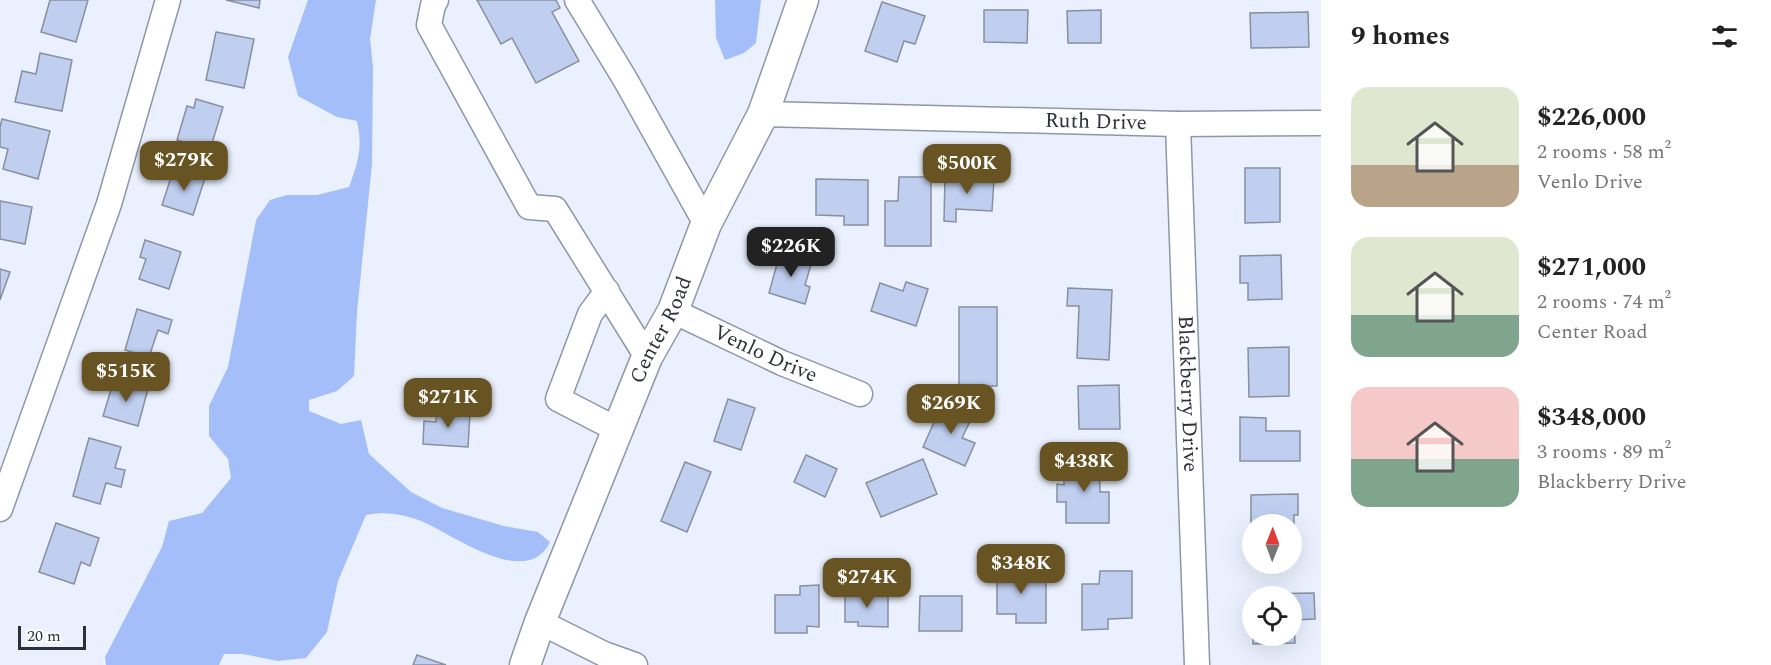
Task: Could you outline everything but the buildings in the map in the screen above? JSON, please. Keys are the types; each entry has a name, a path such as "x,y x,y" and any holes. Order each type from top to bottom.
{"main road":[{"name":"Center Road","path":"525,665 540,622 647,357 673,311 706,224 763,114 802,0"}],"street":[{"path":"0,509 109,204 168,0"},
{"path":"436,0 429,25 529,207 555,209 647,357"},
{"path":"577,0 626,79 706,224"},
{"name":"Ruth Drive","path":"763,114 1178,124 1321,123"},
{"name":"Blackberry Drive","path":"1178,124 1197,665"},
{"path":"607,291 590,314 558,399 618,430"},
{"name":"Venlo Drive","path":"673,311 782,363 860,394"},
{"path":"540,622 604,654 635,665"}],"shaded area":[{"path":"308,0 376,0 370,39 373,67 372,164 357,312 354,376 337,391 309,400 309,411 341,424 361,420 369,454 411,492 442,508 504,526 538,532 550,542 539,556 524,561 507,560 469,546 414,519 386,513 366,515 338,581 327,632 306,658 278,661 243,654 224,654 219,665 106,665 105,657 162,547 169,521 202,513 231,478 228,459 209,436 209,406 228,367 256,220 270,200 287,195 317,195 349,187 355,170 359,155 357,121 337,117 298,96 288,57"},
{"path":"715,0 761,0 756,43 744,53 725,60 716,38"}]}
